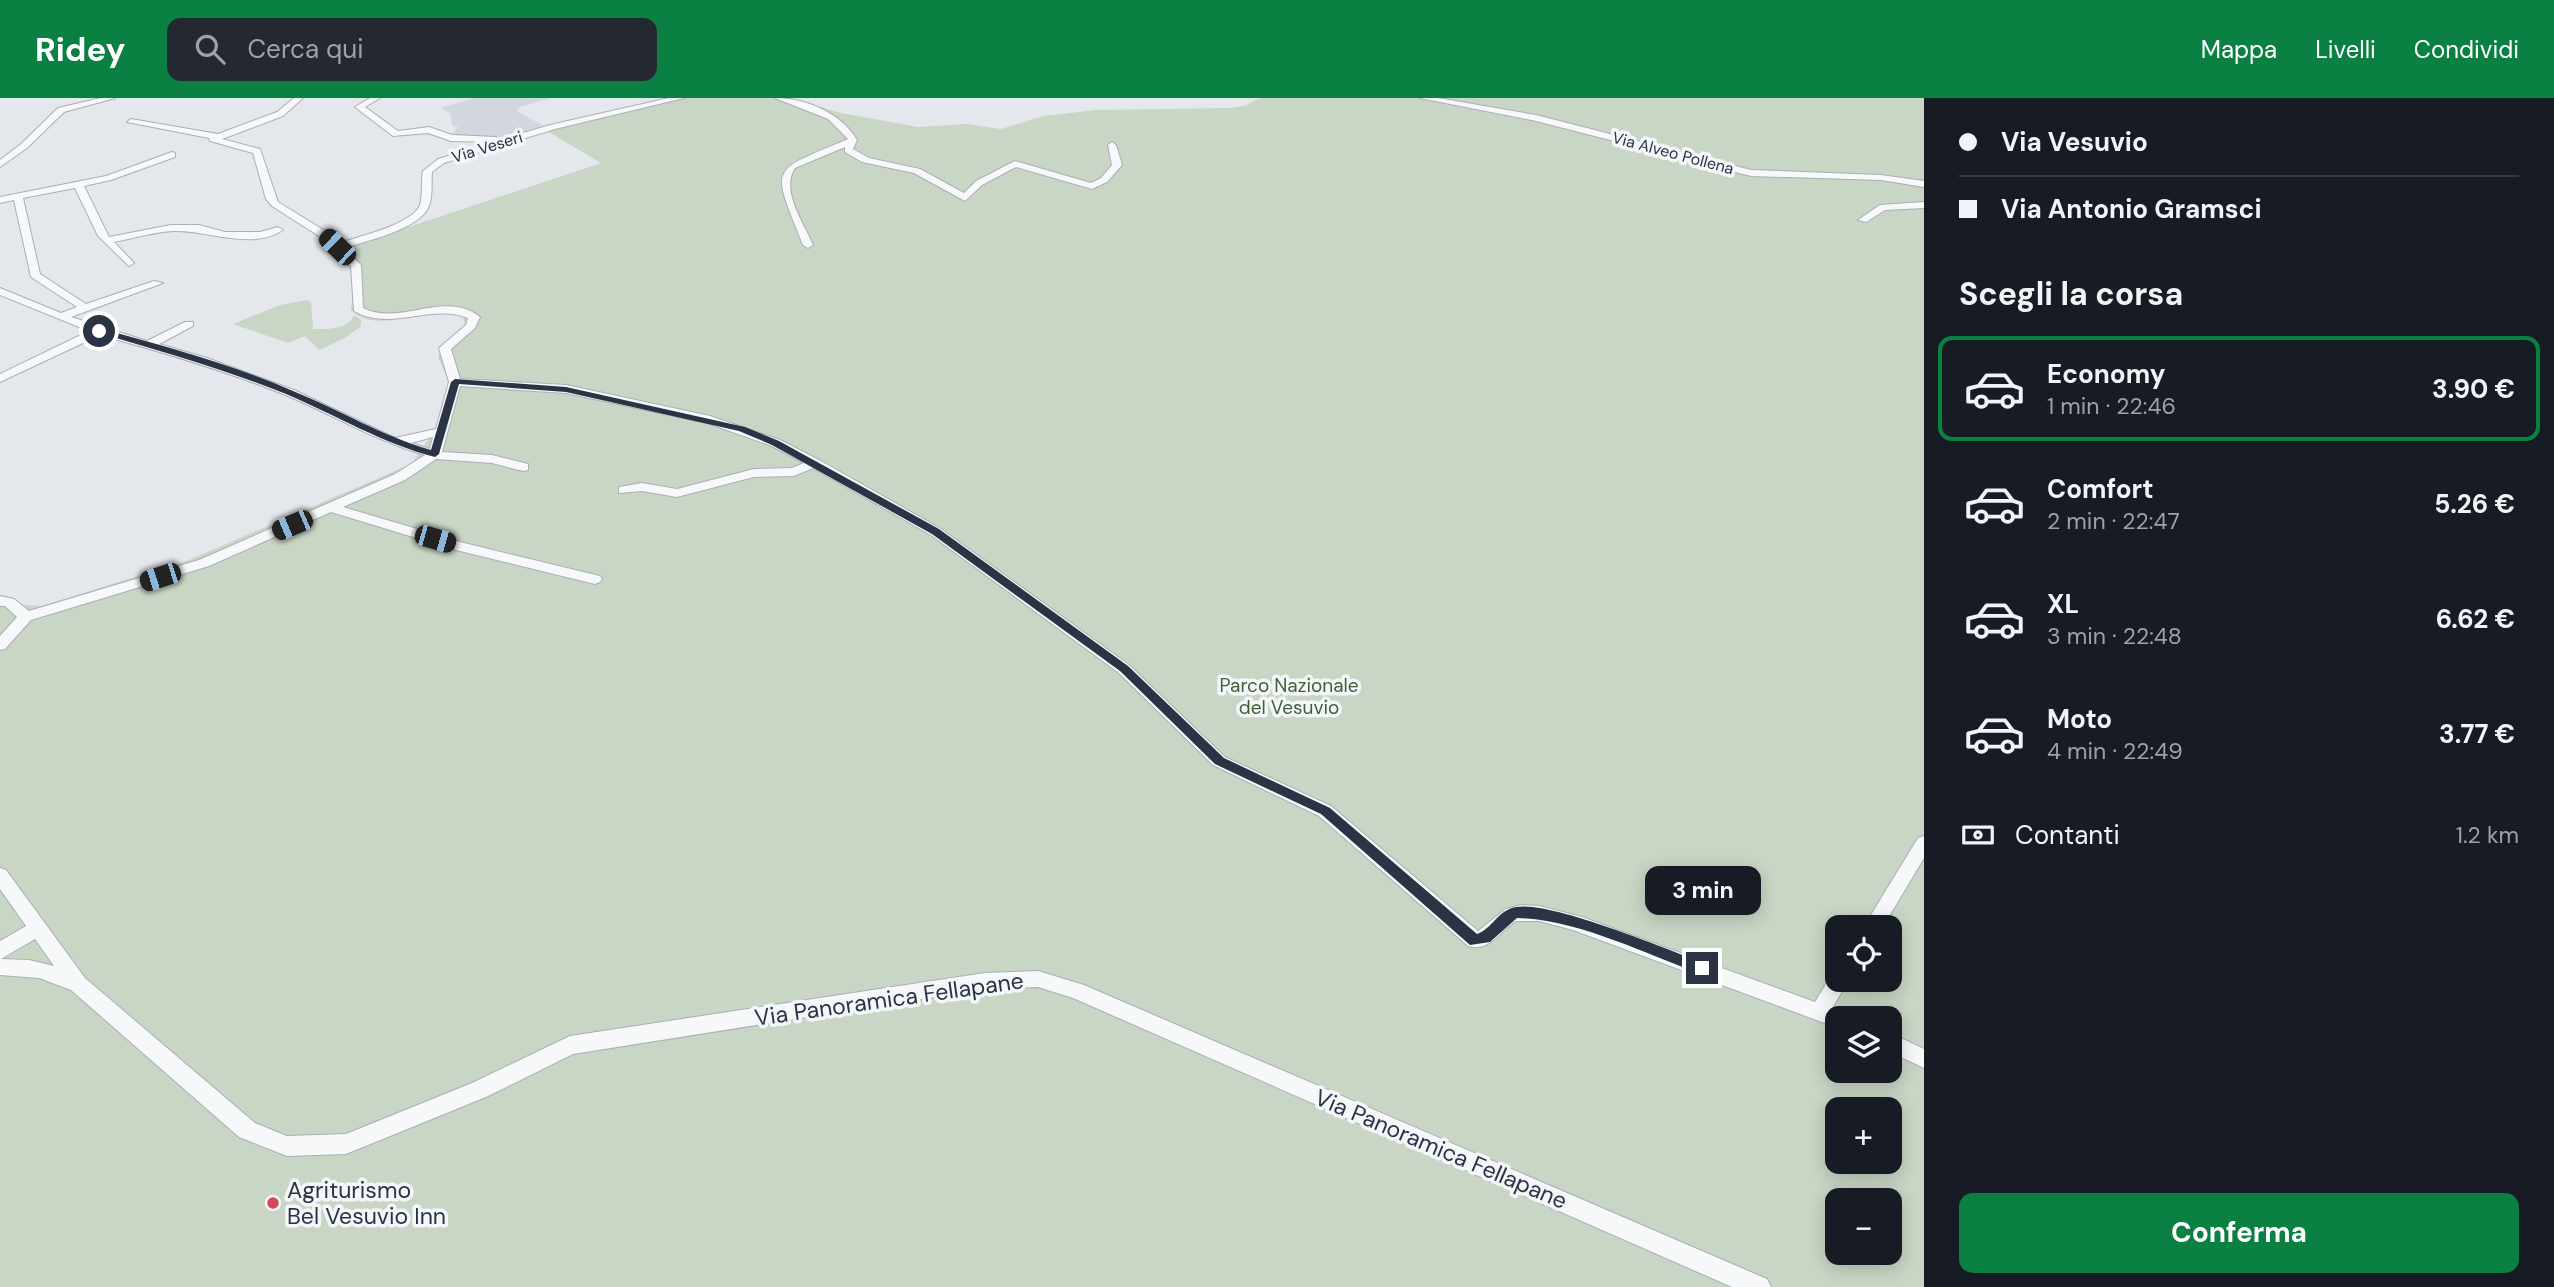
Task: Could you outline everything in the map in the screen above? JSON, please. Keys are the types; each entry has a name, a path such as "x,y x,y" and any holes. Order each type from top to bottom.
{"street":[{"path":"0,164 64,109 111,98"},
{"path":"216,138 280,114 299,98"},
{"path":"376,98 359,107 396,134 429,130 443,137 505,142"},
{"name":"Via Veseri","path":"337,247 404,223 420,214 425,202 427,173 433,166 505,142 679,98"},
{"path":"779,98 818,111 844,126 853,140"},
{"name":"Via Alveo Pollena","path":"1424,98 1536,118 1751,173 1778,176 1854,175 1924,184"},
{"path":"53,104 64,109"},
{"path":"0,645 26,617 204,563 400,477 435,454 455,382 445,348 471,326 474,317 450,308 387,316 364,314 358,309 359,272 356,265 326,236 275,204 257,150 216,138 131,122"},
{"path":"853,140 848,149 852,154 877,163 912,169 965,198 979,183 1015,164 1092,186 1104,180 1117,165 1112,145"},
{"path":"808,245 782,183 786,171 853,140"},
{"path":"0,200 131,171 172,155"},
{"path":"78,184 107,240 129,263"},
{"path":"18,196 35,275 85,308"},
{"path":"1863,220 1883,207 1924,205"},
{"path":"107,240 171,228 199,228 225,235 261,235 278,230"},
{"path":"61,317 158,283"},
{"path":"0,291 38,304 61,317 99,331 203,360 290,393 396,443 458,459 492,459 523,467"},
{"path":"148,345 189,324"},
{"path":"0,378 99,331"},
{"path":"455,382 566,389 710,420 753,433 814,463 936,532 1124,668 1219,761 1325,811 1475,940 1486,938 1505,918 1516,913 1532,913 1574,923 1825,1014"},
{"path":"396,443 440,432"},
{"path":"624,490 642,487 677,493 754,473 794,472 814,463"},
{"path":"331,508 461,547 595,579"},
{"path":"0,601 9,602 26,617"},
{"path":"1880,915 1924,843"},
{"path":"0,875 78,984"},
{"path":"0,951 37,929"},
{"path":"0,967 23,966 59,975 78,984"},
{"name":"Via Panoramica Fellapane","path":"78,984 247,1130 287,1146 346,1144 479,1090 570,1045 985,981 1038,979 1077,991 1759,1287"},
{"path":"1902,1048 1924,1059"}],"shaded area":[{"path":"474,98 550,98 520,107 517,111 543,126 505,138 450,136 458,127 452,125 450,113 441,108"}],"green space":[{"name":"Parco Nazionale del Vesuvio","path":"666,98 791,98 841,113 918,127 966,124 1001,129 1044,116 1096,110 1230,108 1244,106 1261,98 1924,98 1924,1287 0,1287 0,596 24,605 42,606 189,560 411,464 437,427 450,385 438,357 443,344 465,326 463,316 435,313 391,320 363,318 351,310 351,272 333,252 601,163 542,128 626,110"},
{"path":"307,300 311,302 313,329 342,326 354,315 361,320 361,326 345,338 319,350 305,336 288,343 233,324 280,305"}],"place":[{"name":"Agriturismo Bel Vesuvio Inn","path":"273,1203"}],"route":[{"path":"99,331 225,368 290,393 391,441 435,454 455,382 566,389 742,429 814,463 936,532 1124,668 1219,761 1325,811 1475,940 1486,938 1505,918 1516,913 1532,913 1574,923 1702,968"}]}
